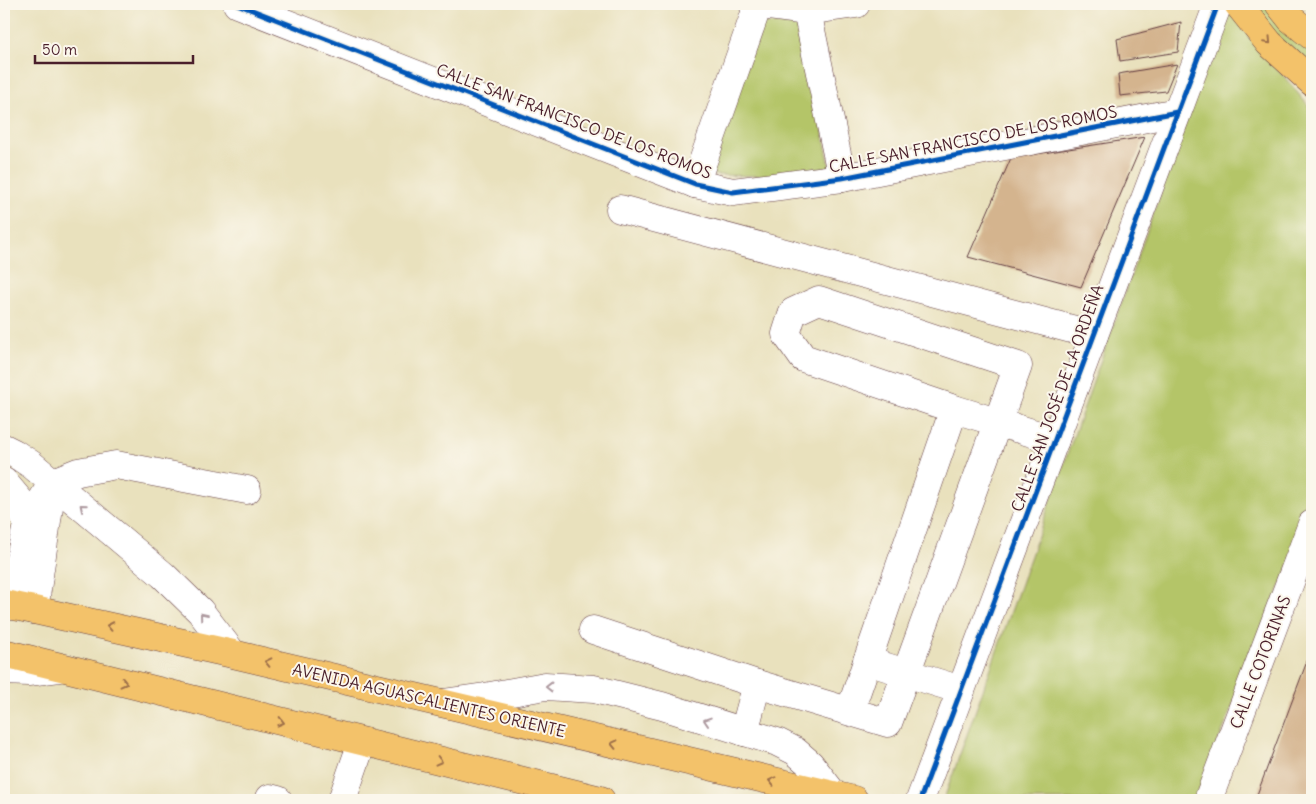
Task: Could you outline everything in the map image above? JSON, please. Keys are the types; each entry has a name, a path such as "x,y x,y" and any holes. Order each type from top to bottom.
{"main road":[{"path":"1238,4 1269,43 1312,82"},
{"path":"1279,4 1291,19 1312,36"},
{"name":"AVENIDA AGUASCALIENTES ORIENTE","path":"16,607 233,654 844,798"},
{"path":"4,653 362,742 557,795 601,800"}],"street":[{"name":"CALLE SAN FRANCISCO DE LOS ROMOS","path":"237,4 694,184 733,192 842,178 1177,112"},
{"path":"694,184 755,4 806,11 850,4"},
{"name":"CALLE SAN JOSÉ DE LA ORDEÑA","path":"920,800 1218,4"},
{"path":"806,11 842,178"},
{"path":"620,209 1094,335"},
{"path":"593,630 757,684 888,722 997,422 1018,366 819,300 793,312 786,334 802,358 954,409 997,422 1055,440"},
{"path":"850,711 954,409"},
{"path":"7,455 53,482 163,575 200,612 233,654"},
{"path":"16,607 27,525 53,482 78,472 116,465 247,490"},
{"path":"4,482 20,501 27,525"},
{"path":"16,607 53,482"},
{"name":"CALLE COTORINAS","path":"1208,800 1312,524"},
{"path":"867,660 961,690"},
{"path":"4,671 28,672 59,668"},
{"path":"744,732 757,684"},
{"path":"442,703 545,686 594,689 662,706 777,742 795,751 844,798"},
{"path":"342,800 362,742"}],"green space":[{"path":"1244,4 1270,4 1312,47 1312,71"},
{"path":"1229,11 1312,110 1312,507 1195,800 944,799 1220,27"},
{"path":"760,23 801,25 830,167 769,176 710,175"}],"building":[{"path":"1181,22 1178,52 1120,61 1117,39"},
{"path":"1177,64 1166,91 1120,96 1118,74"},
{"path":"1145,137 1081,287 968,257 1011,158"},
{"path":"1312,648 1312,800 1255,800"}],"cycle path":[{"path":"237,4 695,184 733,192 842,178 1177,112"},
{"path":"920,800 1218,4"}]}
